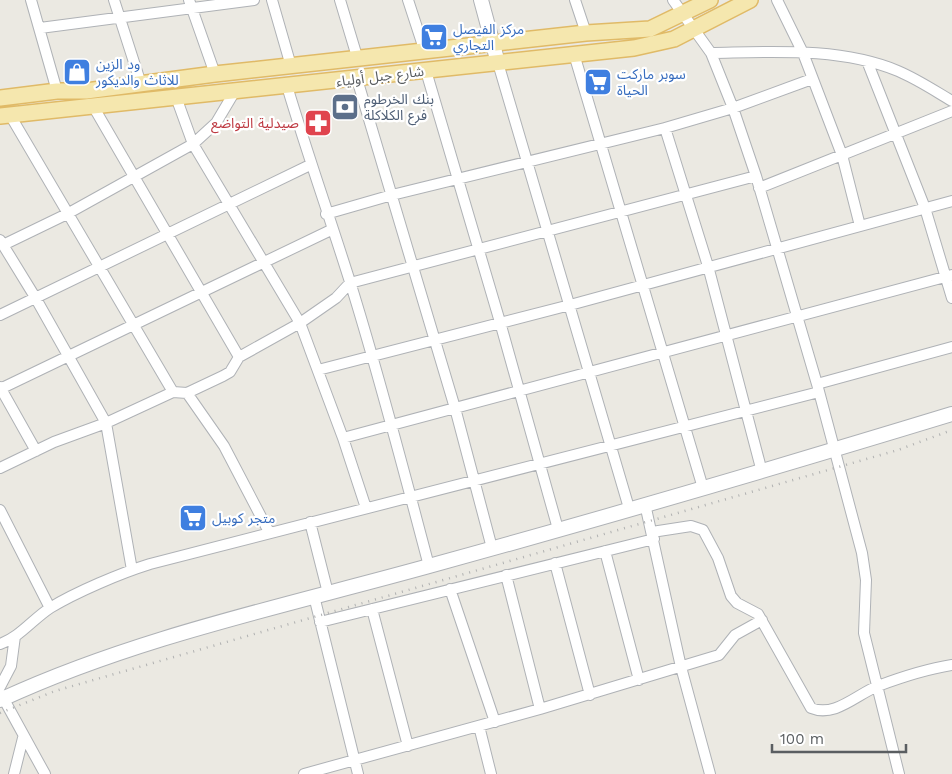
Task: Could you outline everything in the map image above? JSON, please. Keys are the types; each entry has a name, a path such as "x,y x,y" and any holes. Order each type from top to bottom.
{"main road":[{"name":"شارع جبل أولياء","path":"0,98 56,91 86,91 215,74 358,60 586,33 650,30 710,0"},
{"name":"شارع جبل أولياء","path":"5,116 357,79 669,42 750,0"}],"street":[{"path":"31,0 56,91"},
{"path":"114,0 141,84"},
{"path":"40,28 120,17 190,4 254,0"},
{"path":"272,0 291,66"},
{"path":"340,0 358,60"},
{"path":"408,0 425,52"},
{"path":"481,0 498,63 613,446 629,508"},
{"path":"575,0 586,33"},
{"path":"674,0 711,53 733,108 778,248 862,553 866,580 864,633 899,774"},
{"path":"778,0 803,53 842,155 860,226"},
{"path":"190,4 215,74"},
{"path":"711,53 803,53 867,61 898,71 952,102"},
{"path":"574,54 599,143 644,284 703,488"},
{"path":"867,61 925,208 949,276 952,298"},
{"path":"426,71 500,322 558,529"},
{"path":"326,214 392,195 665,128 733,108 812,78"},
{"path":"357,79 455,408 492,548"},
{"path":"287,86 310,165 350,283 392,424 429,566"},
{"path":"132,570 106,423 36,297 2,243 67,214 193,144 216,123 235,91"},
{"path":"176,97 193,144 300,323 344,438 366,508"},
{"path":"93,106 203,291 239,357"},
{"path":"759,188 952,111"},
{"path":"5,116 67,214 173,392"},
{"path":"665,128 708,266 748,411 762,472"},
{"path":"0,315 228,203 310,165"},
{"path":"0,468 173,392 187,392 230,372 239,357 300,323 336,298 350,283 756,176"},
{"path":"318,370 434,338 570,305 952,201"},
{"path":"36,451 0,388 331,230"},
{"path":"344,438 519,389 663,354 949,276"},
{"path":"0,644 15,636 50,608 132,570 269,532 748,411 952,347"},
{"path":"187,392 224,446 269,532"},
{"path":"1,695 86,664 314,596 429,566 762,472 952,414"},
{"path":"645,504 681,667 710,774"},
{"path":"0,510 50,608"},
{"path":"310,522 328,593"},
{"path":"320,622 605,551 692,526 703,530 718,558 734,600 755,611 762,620 811,708 820,711 850,703 876,687 926,670 952,665"},
{"path":"605,551 639,680"},
{"path":"555,563 590,695"},
{"path":"506,575 540,709"},
{"path":"450,589 495,722"},
{"path":"314,596 358,774"},
{"path":"372,609 408,746"},
{"path":"304,774 590,695 719,655 735,635 762,620"},
{"path":"15,636 11,666 1,695 23,738 45,774"},
{"path":"479,726 491,774"},
{"path":"14,774 23,738"}],"railway":[{"path":"0,713 55,691 898,450 952,430"}],"place":[{"name":"مركز الفيصل التجاري","path":"434,37"},
{"name":"ود الزين للاثاث والديكور","path":"77,72"},
{"name":"سوبر ماركت الحياة","path":"598,82"},
{"name":"بنك الخرطوم فرع الكلاكلة","path":"345,107"},
{"name":"صيدلية التواضع","path":"318,123"},
{"name":"متجر كوبيل","path":"193,518"}]}
